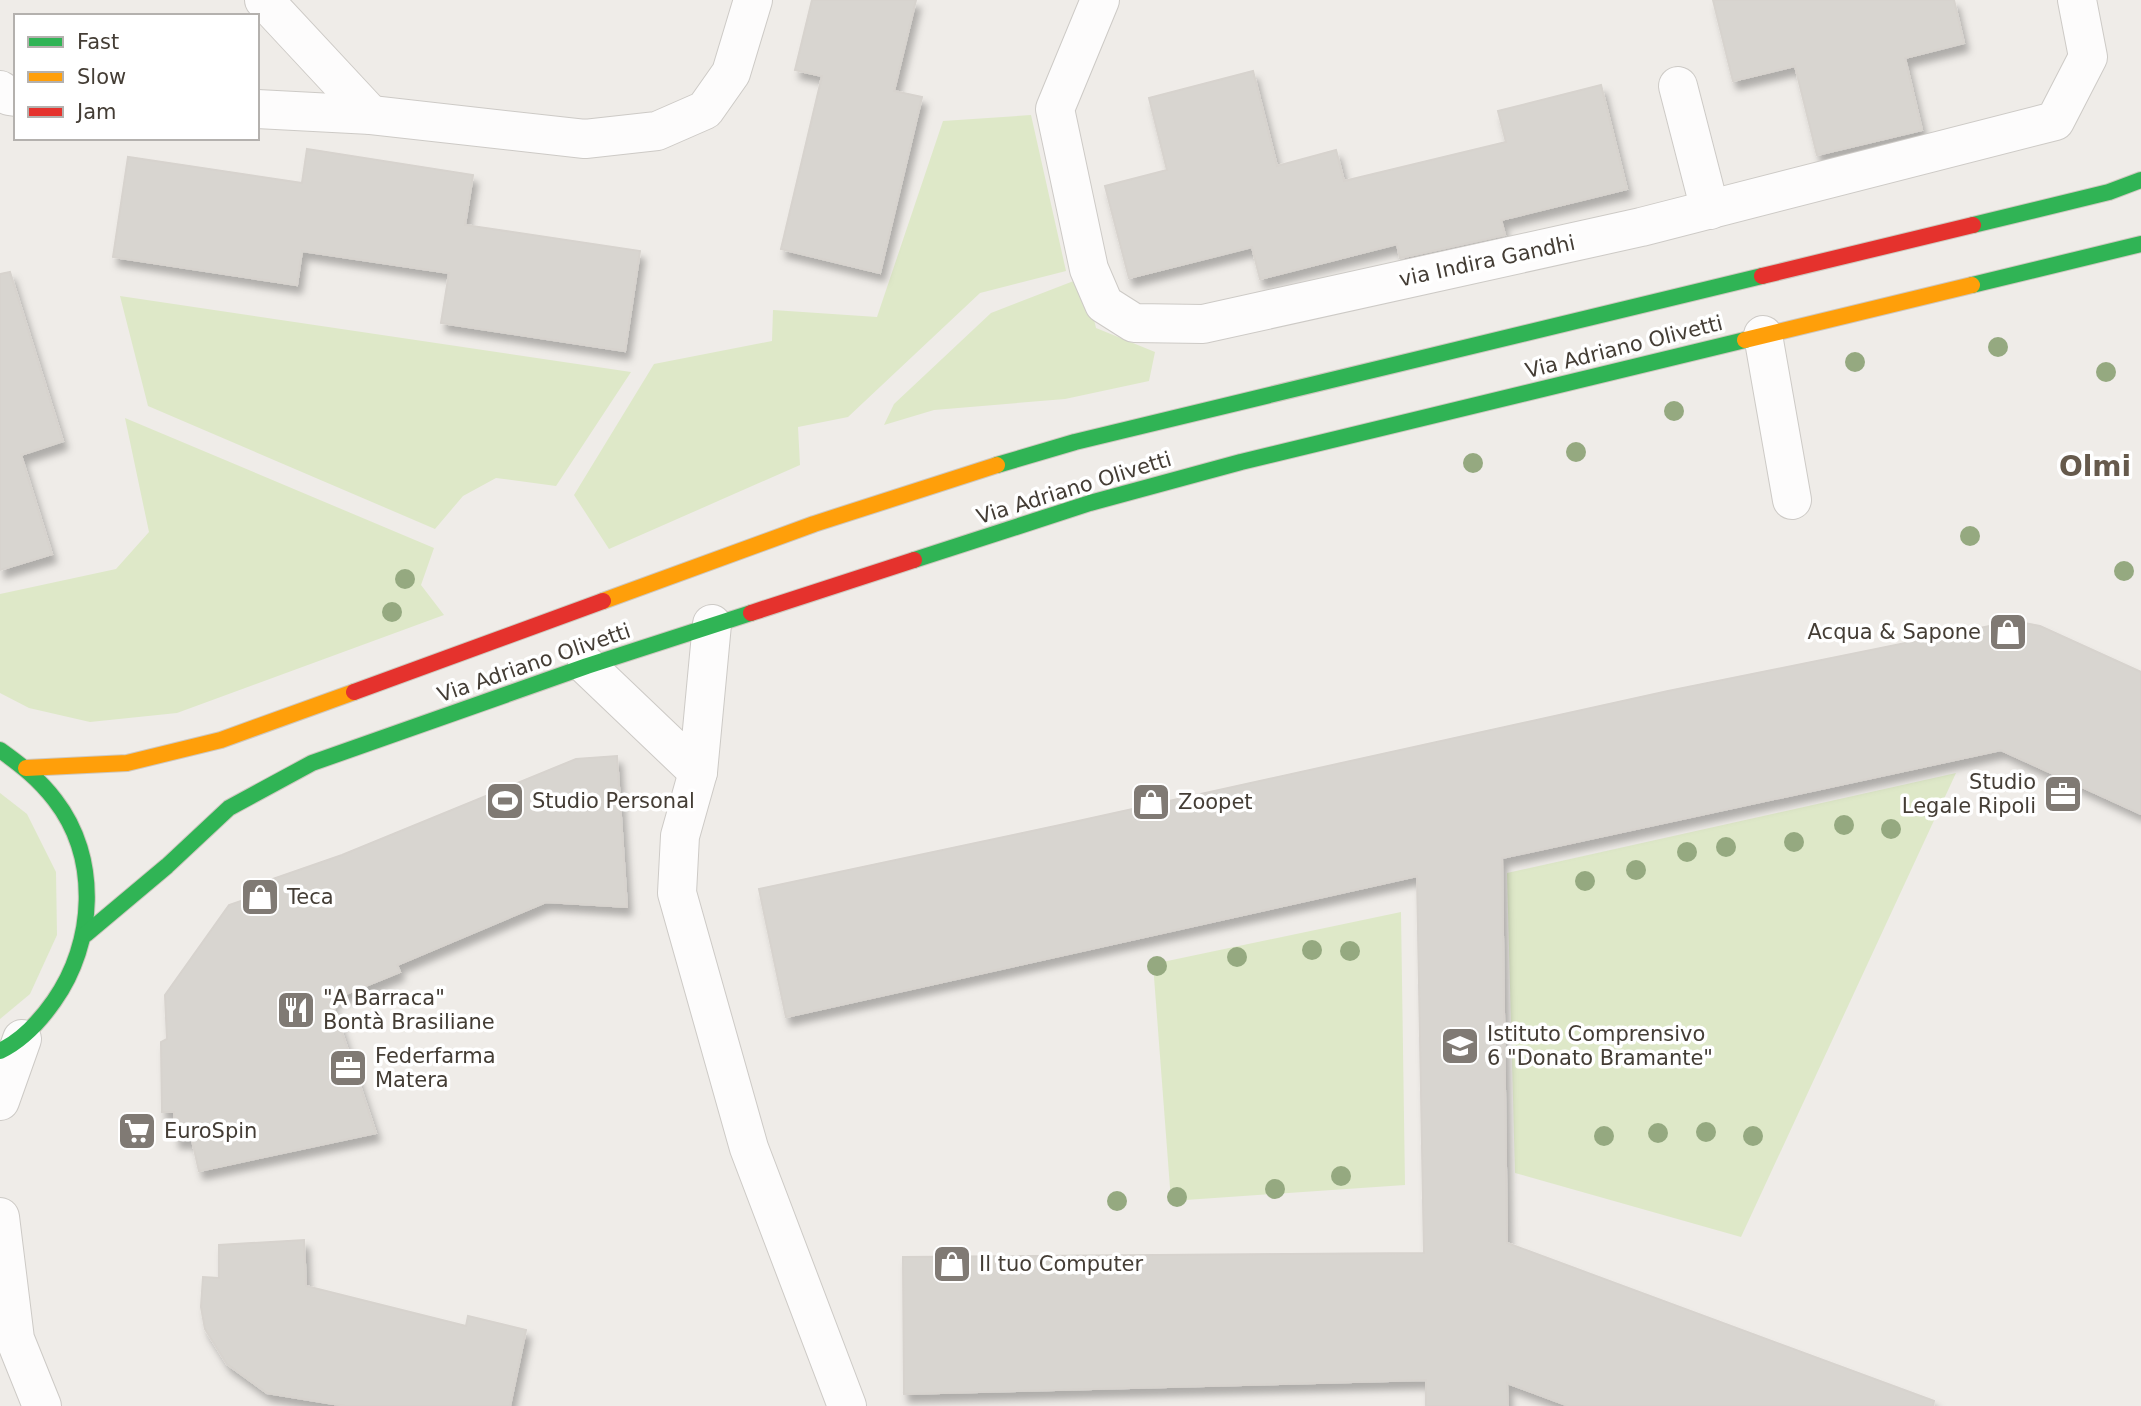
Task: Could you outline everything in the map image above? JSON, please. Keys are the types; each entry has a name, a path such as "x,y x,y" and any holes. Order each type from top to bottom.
{"street":[{"path":"264,0 371,115"},
{"path":"259,109 371,115 585,139 657,131 705,110 731,73 753,0"},
{"name":"via Indira Gandhi","path":"1100,0 1055,109 1089,269 1104,304 1134,323 1203,324 1641,227 2055,121 2088,57 2077,0"},
{"path":"1678,86 1710,210"},
{"name":"Via Adriano Olivetti","path":"26,768 127,763 221,740 814,524 1075,442 2109,192 2137,173"},
{"name":"Via Adriano Olivetti","path":"86,934 167,866 229,808 312,763 712,624 1102,499 1241,462 2141,244"},
{"path":"1763,335 1793,500"},
{"path":"712,624 698,772 680,836 677,893 749,1148 847,1406"},
{"path":"587,666 698,772"},
{"path":"0,750 26,768 50,792 71,824 88,878 86,934 62,996 11,1045 0,1101"},
{"path":"0,1217 15,1339 42,1406"}],"green space":[{"path":"1031,115 1066,271 980,293 848,417 798,427 800,465 609,549 574,495 654,364 772,341 773,310 877,317 943,121"},
{"path":"1084,277 1096,328 1155,352 1149,381 1065,399 934,410 884,425 894,404 991,313"},
{"path":"120,296 631,372 556,486 496,478 463,496 435,529 148,406"},
{"path":"125,418 434,548 421,585 444,615 177,713 90,722 29,708 0,693 0,594 116,569 149,532"},
{"path":"1956,773 1741,1237 1515,1173 1507,873"},
{"path":"0,793 27,814 56,872 57,935 30,994 0,1019"},
{"path":"1401,912 1405,1185 1171,1201 1153,964"}],"building":[{"path":"812,0 916,0 894,91 922,97 880,273 781,249 822,76 795,70"},
{"path":"1713,0 1954,0 1964,43 1905,58 1922,130 1817,155 1795,66 1733,81"},
{"path":"1253,71 1277,166 1336,150 1344,181 1506,142 1498,111 1601,85 1627,189 1501,220 1505,235 1400,258 1397,244 1260,279 1252,247 1129,278 1105,186 1167,170 1149,98"},
{"path":"307,149 473,175 465,225 640,251 625,351 441,323 449,273 302,251 297,285 113,257 128,157 302,183"},
{"path":"10,272 63,441 21,455 52,554 0,570 0,274"},
{"path":"2014,621 2040,626 2141,672 2141,814 2001,750 1502,858 1507,1243 1934,1401 1933,1406 1569,1406 1507,1383 1508,1406 1426,1406 1426,1380 904,1394 903,1257 1424,1253 1417,876 786,1017 759,889 1668,691"},
{"path":"617,756 627,907 546,902 397,965 400,972 331,1000 376,1133 199,1171 192,1140 175,1140 174,1112 162,1112 161,1042 167,1039 165,995 229,905 276,889 273,879 342,855 576,759"},
{"path":"304,1240 306,1286 466,1326 468,1316 526,1330 510,1406 346,1406 267,1393 227,1364 205,1329 201,1307 203,1277 219,1278 219,1245"}],"traffic: fast":[{"path":"1973,225 2109,192 2141,180"},
{"path":"1972,285 2141,244"},
{"path":"997,465 1075,442 1762,276"},
{"path":"914,560 1090,503 1241,462 1745,340"},
{"path":"86,934 167,866 229,808 312,763 587,666 751,613"},
{"path":"0,750 43,785 70,823 80,848 87,900 78,953 68,978 37,1023 24,1036 0,1051"}],"traffic: slow":[{"path":"1745,340 1972,285"},
{"path":"603,601 814,524 997,465"},
{"path":"26,768 127,763 221,740 354,692"}],"traffic: jam":[{"path":"1762,276 1973,225"},
{"path":"751,613 914,560"},
{"path":"354,692 603,601"}],"place":[{"name":"Acqua & Sapone","path":"2008,632"},
{"name":"Studio Legale Ripoli","path":"2063,794"},
{"name":"Studio Personal","path":"505,801"},
{"name":"Zoopet","path":"1151,802"},
{"name":"Teca","path":"260,897"},
{"name":"\"A Barraca\" Bontà Brasiliane","path":"296,1010"},
{"name":"Istituto Comprensivo 6 \"Donato Bramante\"","path":"1460,1046"},
{"name":"Federfarma Matera","path":"348,1068"},
{"name":"EuroSpin","path":"137,1131"},
{"name":"Il tuo Computer","path":"952,1264"}],"district":[{"name":"Olmi","path":"2095,466"}]}
